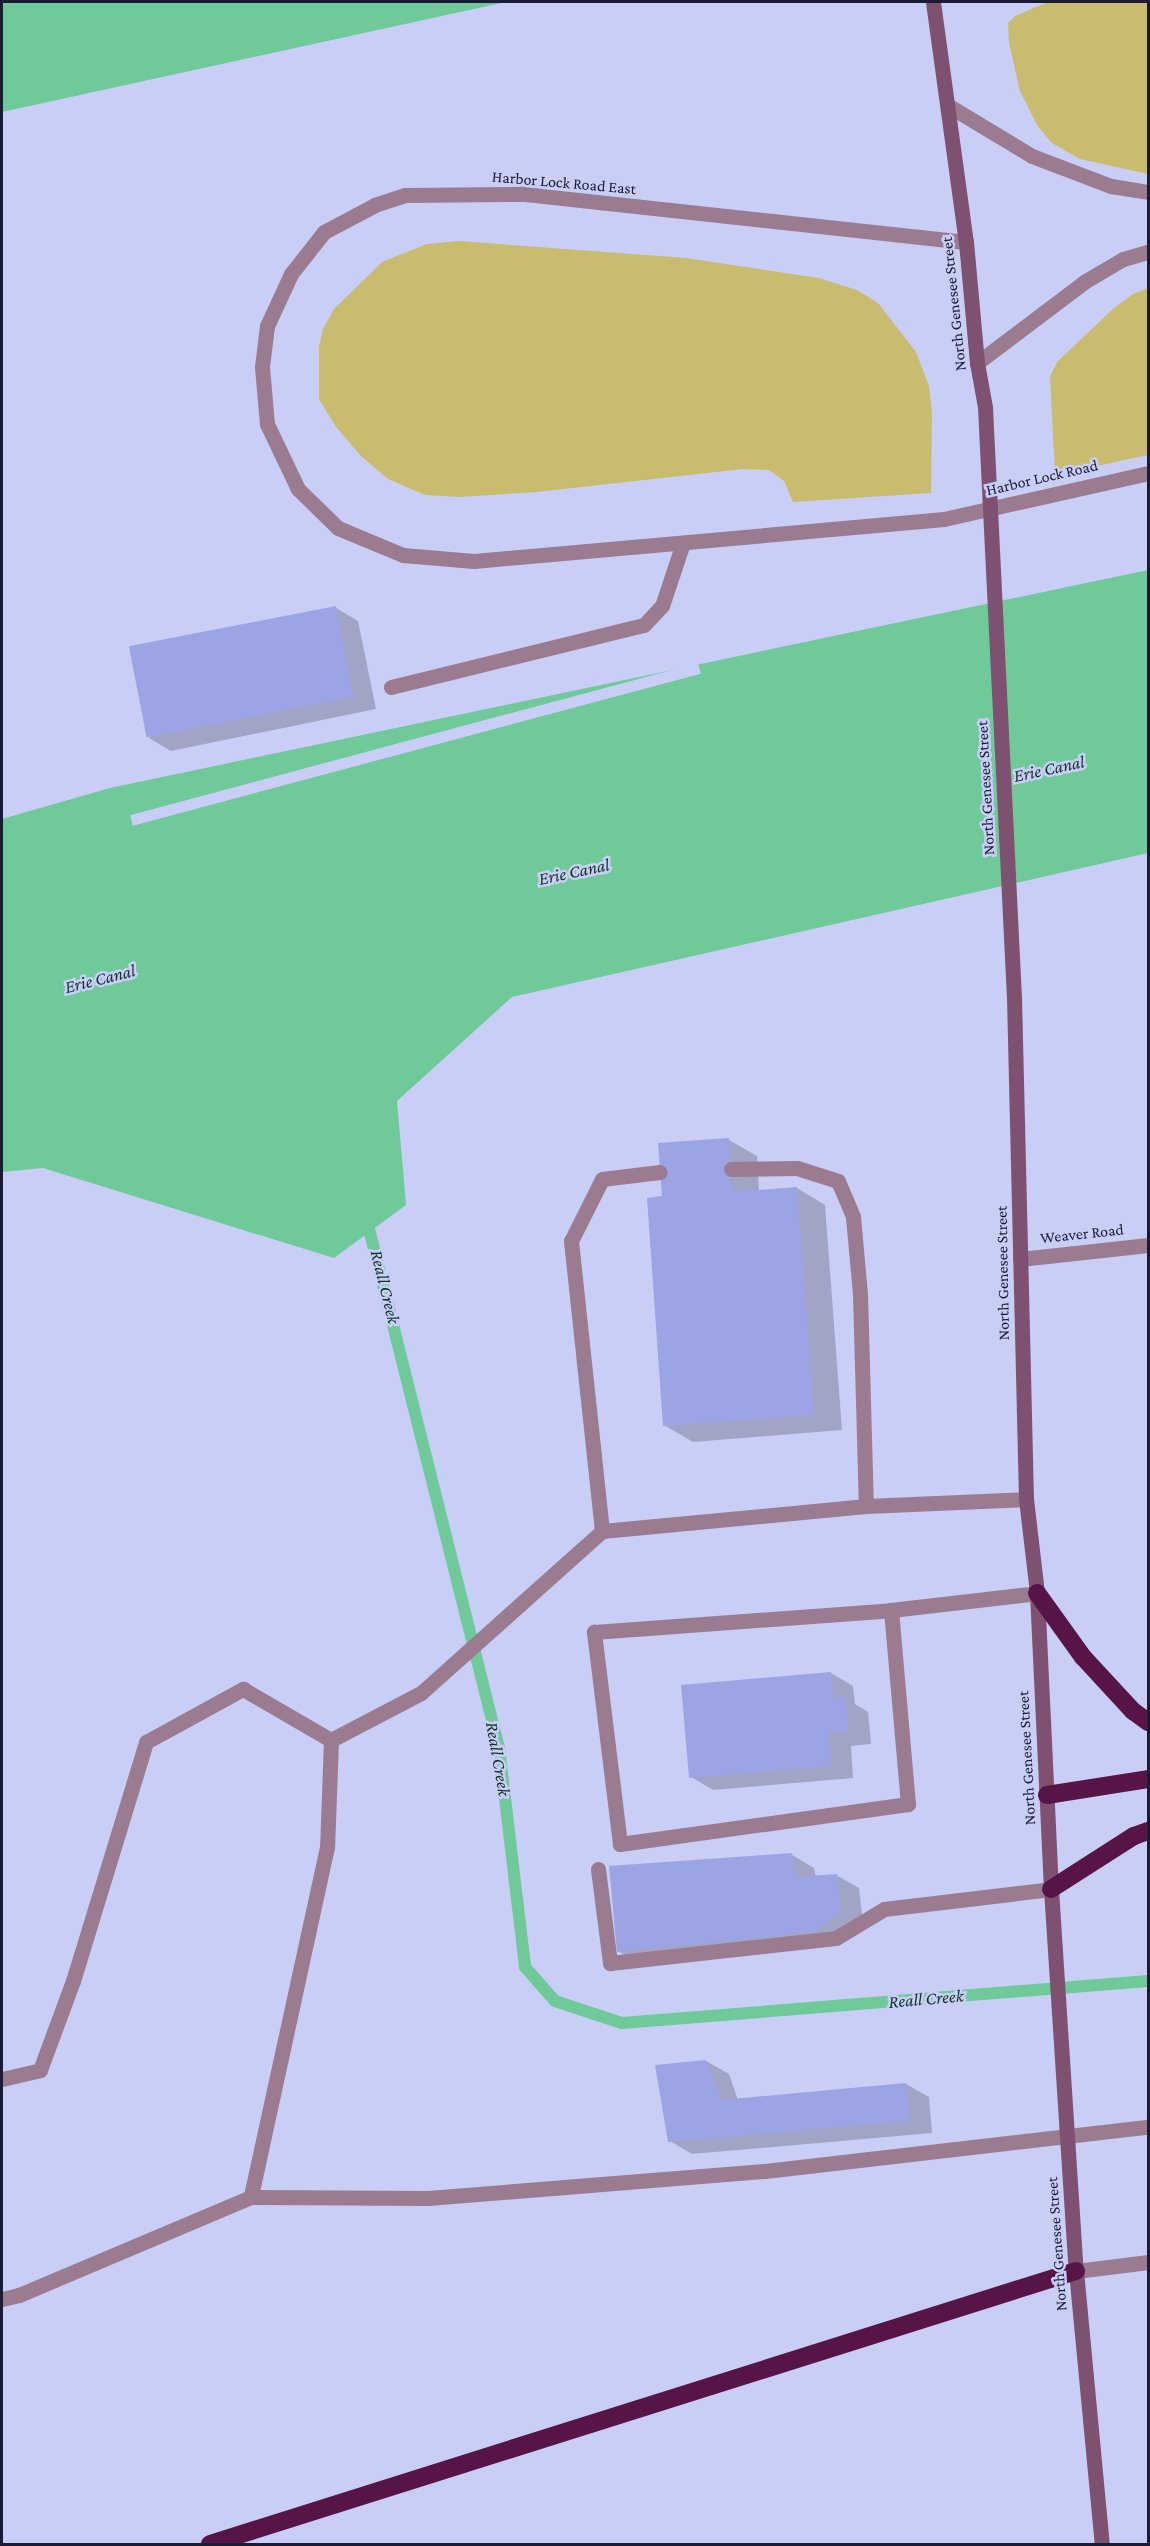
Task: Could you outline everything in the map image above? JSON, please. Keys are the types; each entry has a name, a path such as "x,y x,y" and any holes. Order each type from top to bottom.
{"highway":[{"path":"1037,1593 1083,1657 1133,1711 1149,1722"},
{"path":"1047,1795 1149,1779"},
{"path":"1051,1889 1134,1836 1149,1831"},
{"path":"210,2544 1076,2271"}],"main road":[{"name":"North Genesee Street","path":"933,2 949,106 966,242 977,363 985,407 1014,997 1026,1499 1037,1593 1051,1889 1076,2271 1102,2544"}],"street":[{"path":"949,106 1032,156 1111,186 1149,192"},
{"name":"Harbor Lock Road East","path":"944,519 474,561 403,555 338,528 298,489 267,424 262,368 267,326 291,274 324,232 375,205 405,195 521,194 966,242"},
{"path":"977,363 1084,282 1123,260 1149,252"},
{"name":"Harbor Lock Road","path":"944,519 1149,473"},
{"path":"391,687 644,625 662,606 682,543"},
{"path":"731,1170 797,1168 838,1181 853,1217 860,1294 866,1506"},
{"path":"602,1532 571,1241 602,1179 660,1172"},
{"name":"Weaver Road","path":"1020,1259 1149,1245"},
{"path":"331,1740 422,1693 602,1532 866,1506 1026,1499"},
{"path":"891,1610 908,1804 620,1844 594,1632 891,1610 1037,1593"},
{"path":"2,2079 40,2070 73,1981 146,1742 243,1689 331,1740"},
{"path":"252,2197 327,1847 331,1740"},
{"path":"598,1869 610,1963 836,1938 884,1909 1051,1889"},
{"path":"2,2299 19,2295 252,2197 428,2198 765,2171 1149,2127"},
{"path":"1076,2271 1146,2263"}],"shaded area":[{"path":"1048,2 1148,2 1148,174 1080,159 1052,143 1037,125 1020,91 1009,43 1008,23 1015,16"},
{"path":"459,241 686,258 819,278 857,290 878,303 916,352 929,386 932,413 931,493 793,502 784,481 769,470 743,469 537,492 459,497 425,495 388,479 361,456 336,427 319,399 319,347 323,329 334,309 382,262 427,244"},
{"path":"1148,288 1148,455 1055,475 1050,377 1057,362 1114,308 1133,294"}],"water":[{"path":"2,2 506,2 2,112"},
{"name":"Erie Canal","path":"1148,570 1148,853 512,997 397,1101 406,1205 334,1258 43,1168 2,1172 2,819 110,788"}],"pier":[{"path":"698,663 701,674 133,826 130,815"}],"building":[{"path":"336,606 354,697 147,738 129,646"},
{"path":"729,1138 732,1192 797,1187 814,1415 663,1426 647,1198 662,1196 658,1143"},
{"path":"831,1672 833,1698 846,1697 849,1732 829,1733 831,1766 689,1778 681,1685"},
{"path":"792,1853 795,1877 837,1874 841,1910 816,1932 617,1952 609,1866"},
{"path":"706,2060 721,2100 906,2083 910,2121 668,2142 655,2065"}],"waterway":[{"name":"Reall Creek","path":"366,1217 499,1748 525,1967 555,2001 622,2023 1148,1981"}]}
